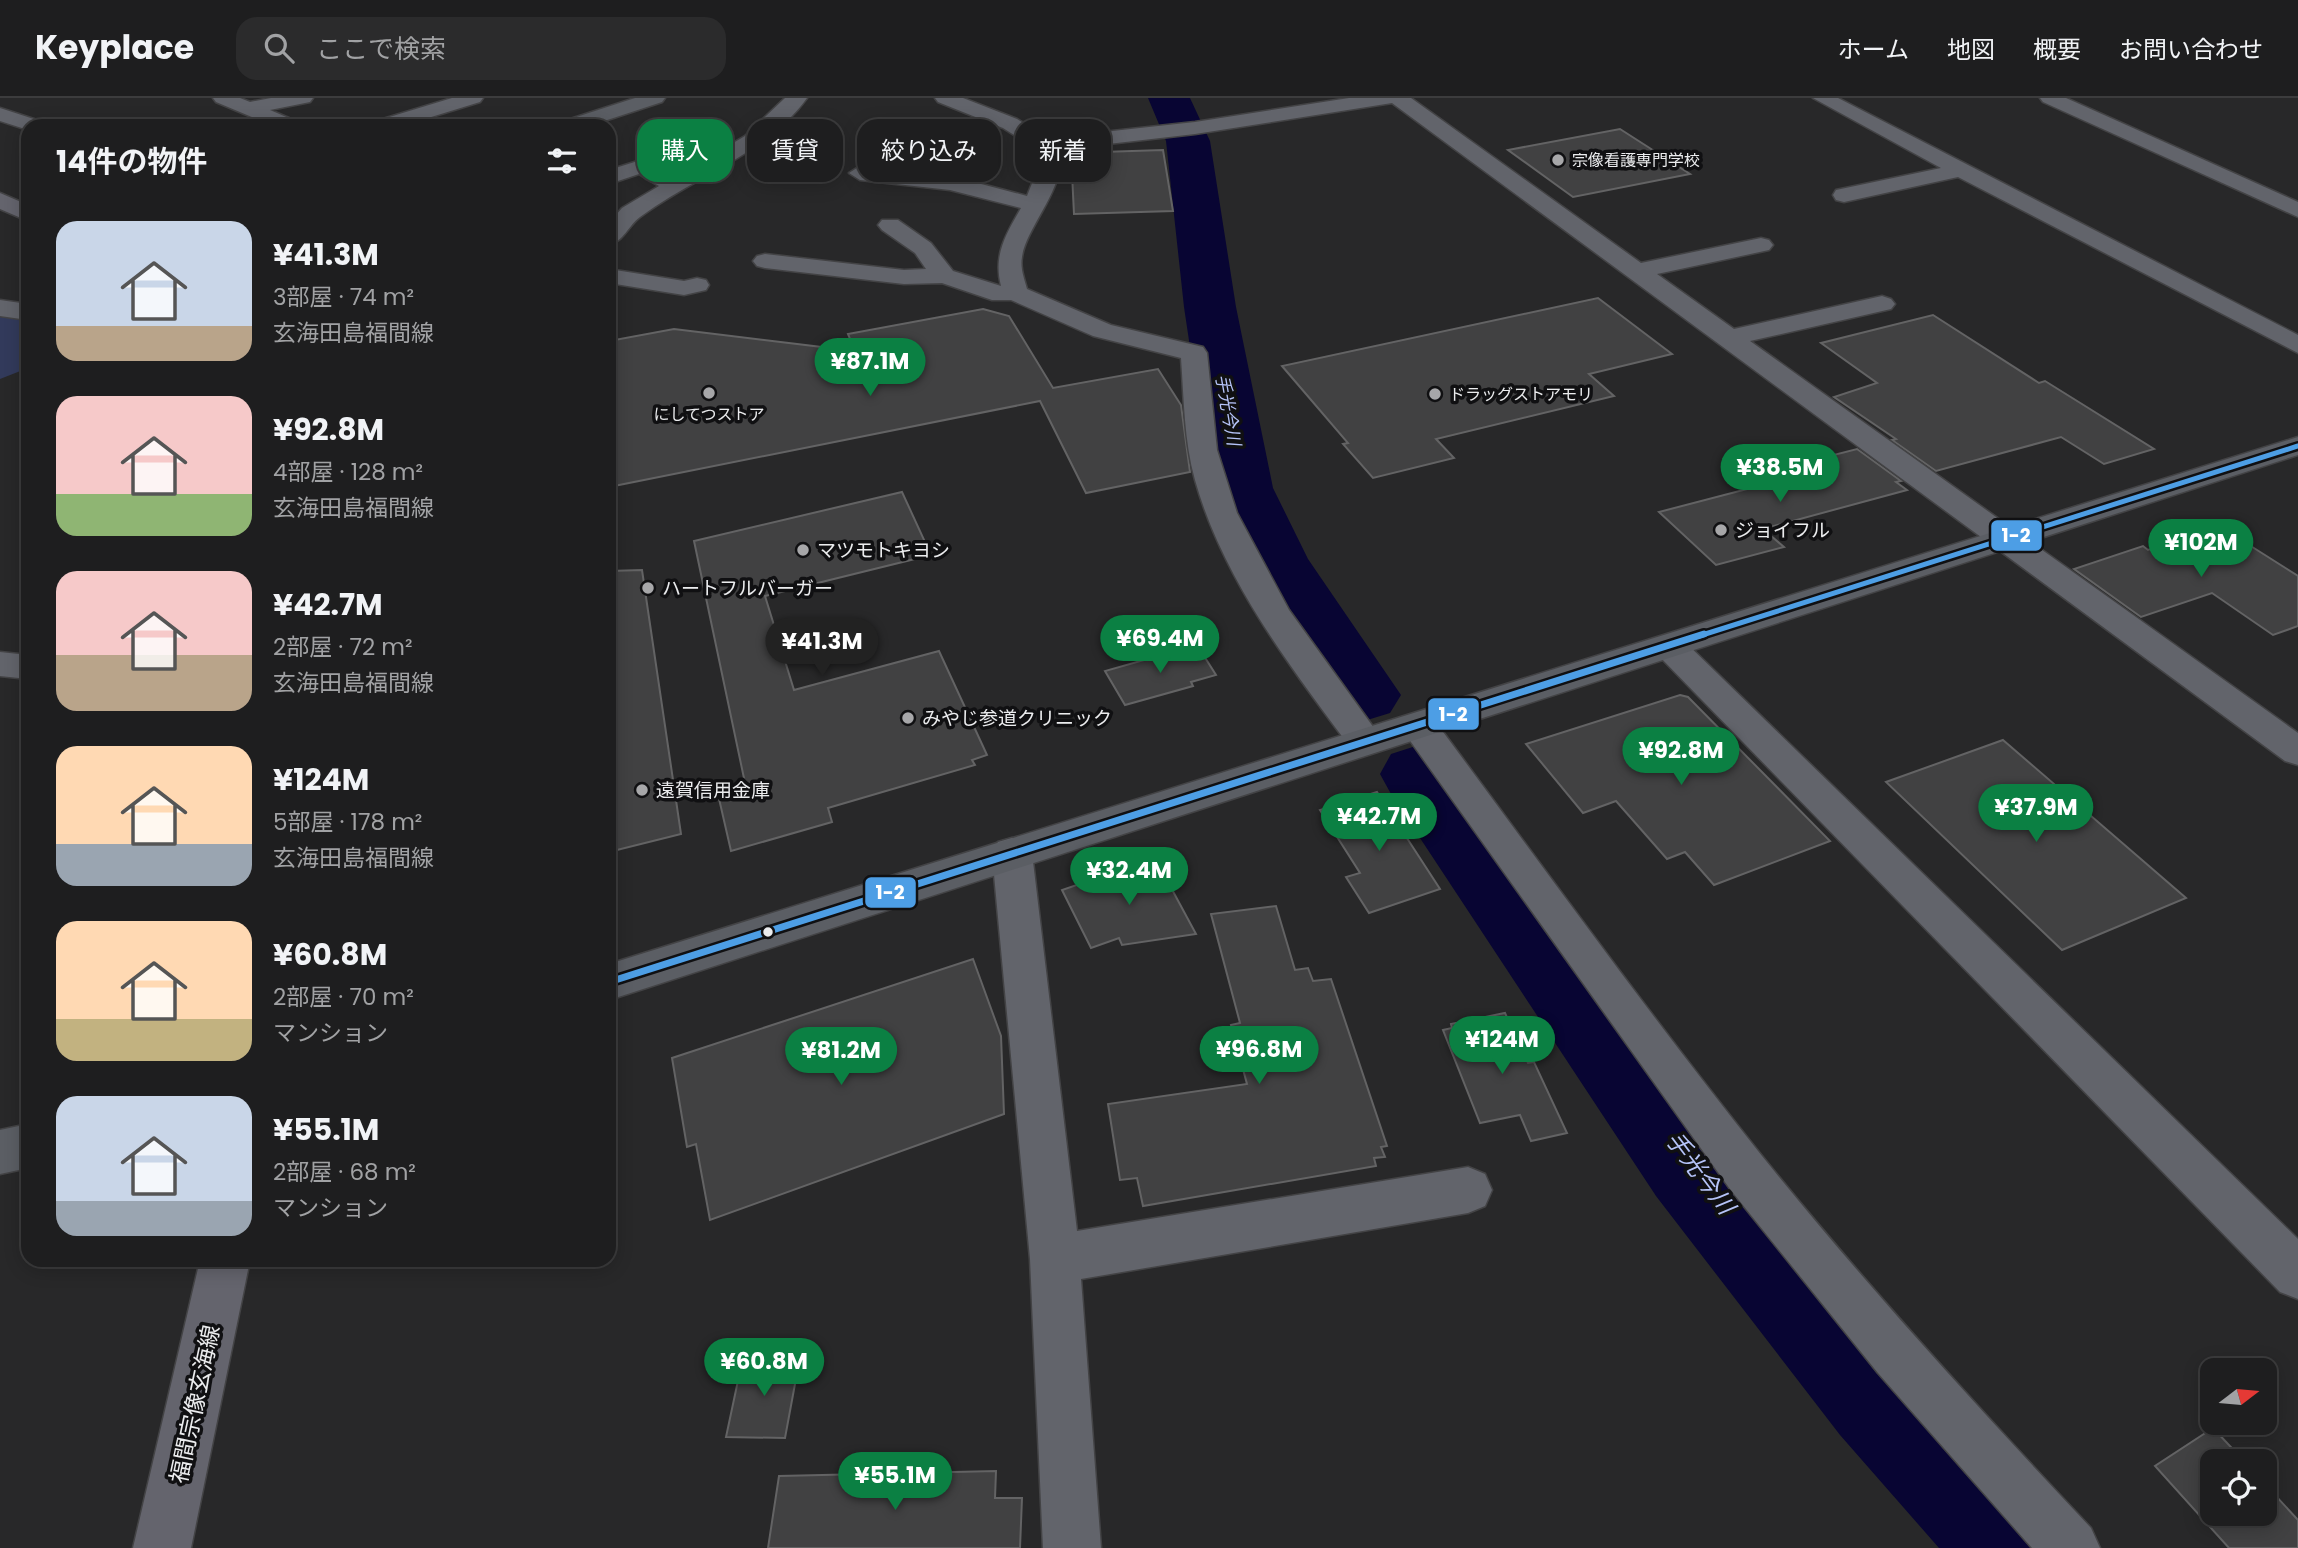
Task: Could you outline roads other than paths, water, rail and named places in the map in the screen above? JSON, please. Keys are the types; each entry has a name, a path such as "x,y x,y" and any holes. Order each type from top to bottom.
{"main road":[{"path":"590,119 655,98"},
{"path":"0,200 21,210"},
{"path":"616,980 2298,446"},
{"path":"0,1152 21,1148"},
{"name":"福間宗像玄海線","path":"162,1548 223,1267"}],"street":[{"path":"223,98 275,119"},
{"path":"250,108 303,98"},
{"path":"403,119 473,98"},
{"path":"616,230 630,213 752,140 797,98"},
{"path":"945,98 1015,128"},
{"path":"1111,137 1195,128 1387,98"},
{"path":"1398,98 2298,752"},
{"path":"1823,98 2298,345"},
{"path":"2050,98 2293,204"},
{"path":"6,108 24,119"},
{"path":"616,175 641,166 673,185"},
{"path":"1844,195 1961,170"},
{"path":"862,197 871,174 951,183 1033,204"},
{"path":"1016,293 1009,272 1011,251 1021,224 1045,182"},
{"path":"1824,183 1864,207"},
{"path":"890,225 923,248 944,276"},
{"path":"1636,271 1761,245"},
{"path":"765,261 904,277 944,276 992,293 1016,293 1045,310 1114,336 1194,353 1204,457 1210,483 1236,546 1266,597 1366,742"},
{"path":"616,277 684,288 697,285"},
{"path":"1730,338 1882,304"},
{"path":"0,308 21,311"},
{"path":"1670,647 2298,1274"},
{"path":"0,664 21,666"},
{"path":"1419,726 1697,1108 1796,1235 1938,1406 2071,1548"},
{"path":"1012,853 1055,1259 1072,1548"},
{"path":"1055,1259 1468,1190"}],"waterway":[{"name":"手光今川","path":"1169,98 1188,141 1210,307 1242,488 1276,562 1364,695"},
{"name":"手光今川","path":"1419,774 1691,1163 1879,1396 2000,1528 2010,1548"},
{"path":"2000,1528 2035,1548"}],"place":[{"name":"宗像看護専門学校","path":"1558,160"},
{"name":"にしてつストア","path":"709,393"},
{"name":"ドラッグストアモリ","path":"1435,394"},
{"name":"ジョイフル","path":"1721,530"},
{"name":"マツモトキヨシ","path":"803,550"},
{"name":"ハートフルバーガー","path":"648,588"},
{"name":"みやじ参道クリニック","path":"908,718"},
{"name":"遠賀信用金庫","path":"642,790"}]}
